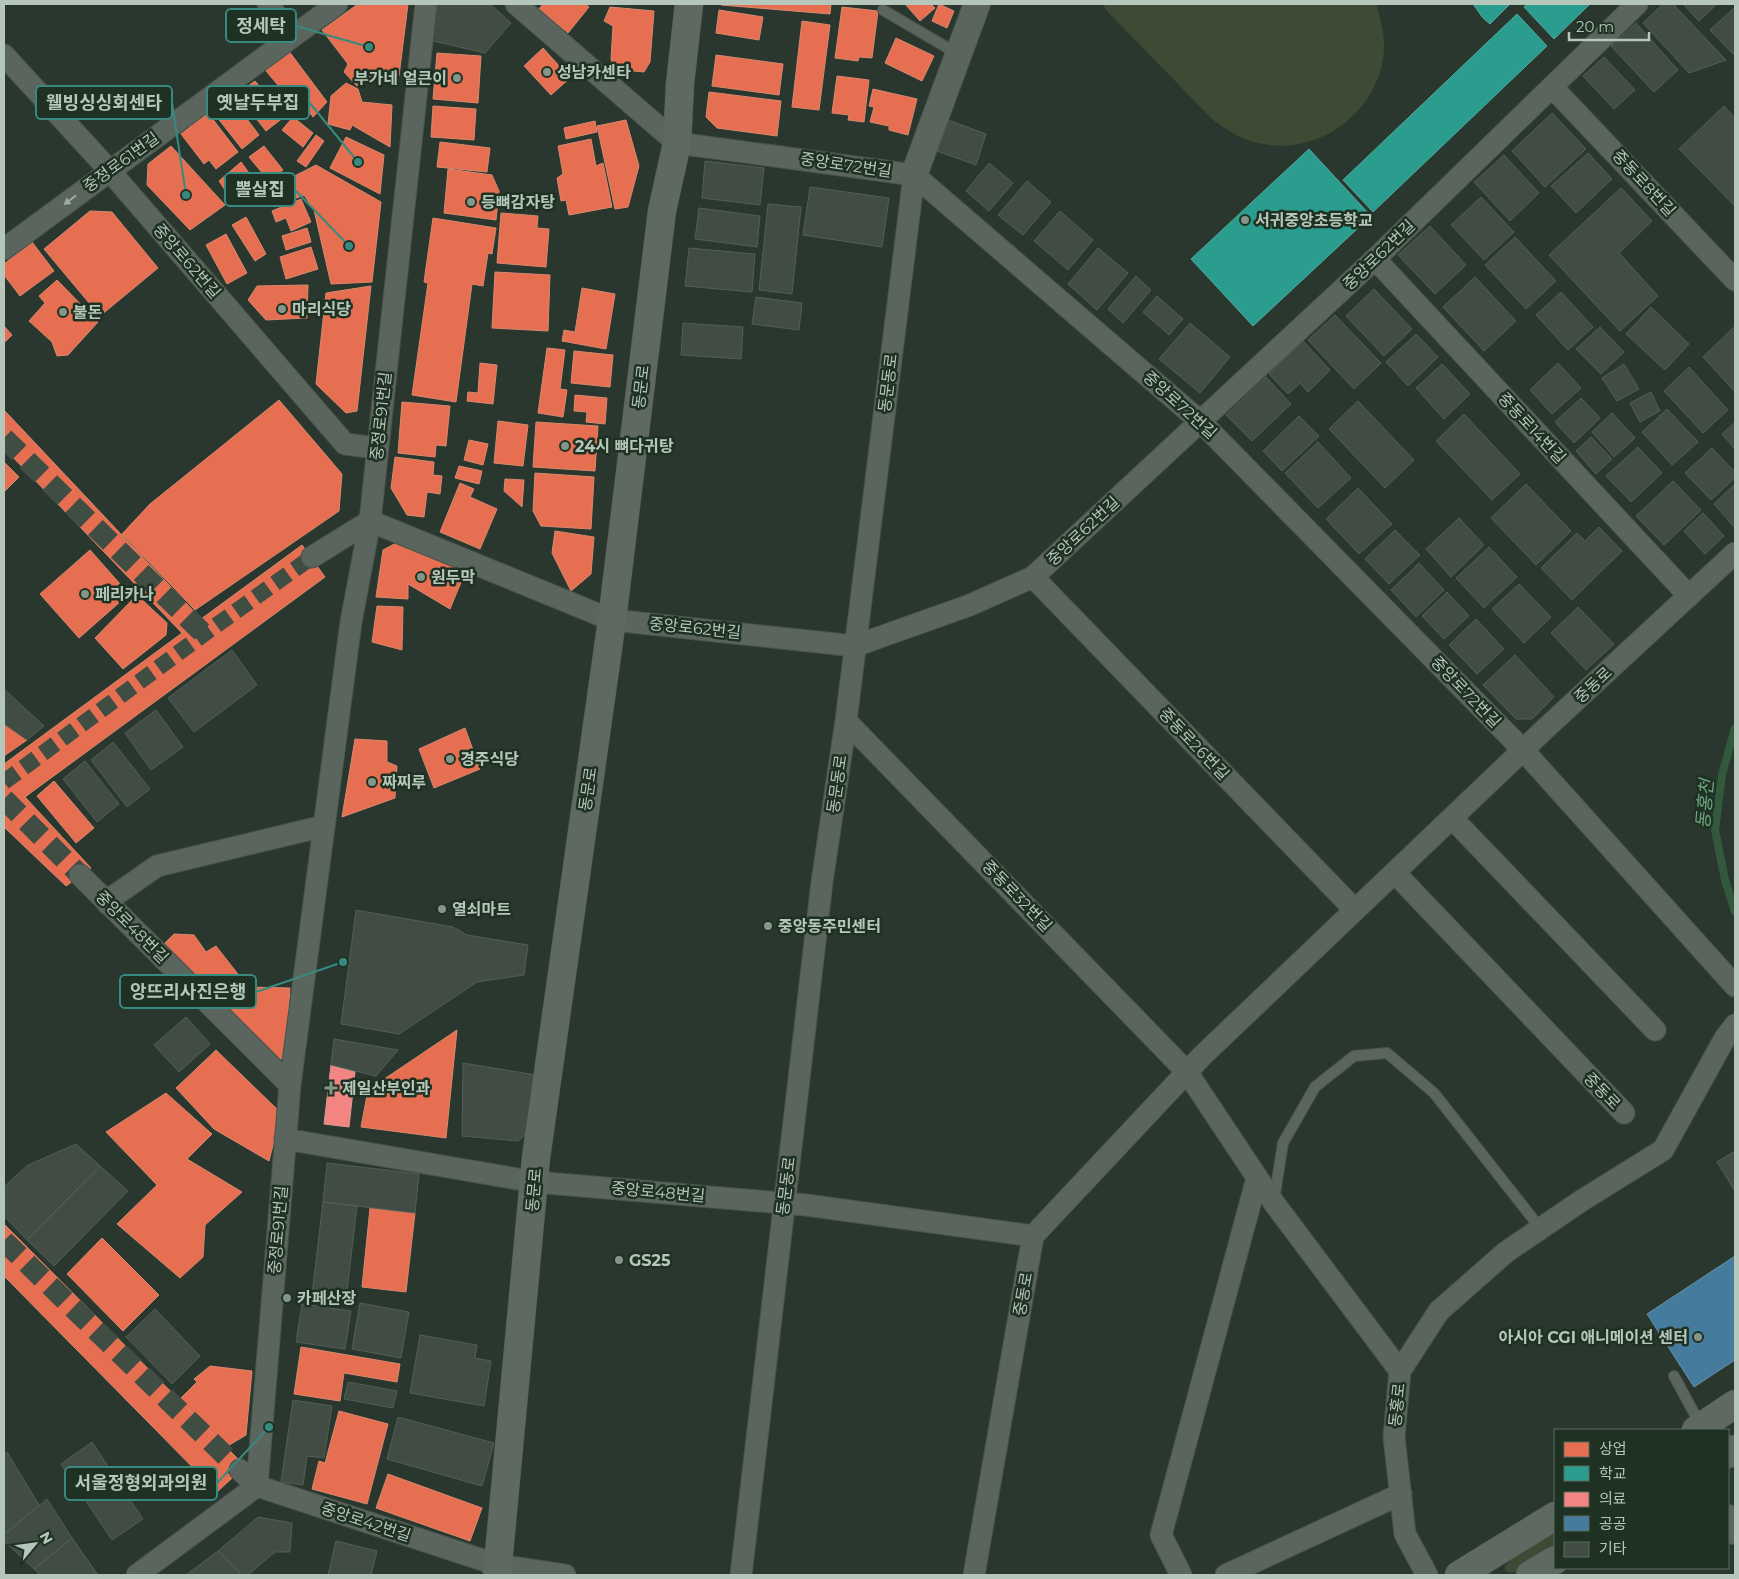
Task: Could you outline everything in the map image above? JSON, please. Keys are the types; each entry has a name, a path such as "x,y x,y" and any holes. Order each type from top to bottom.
{"main road":[{"name":"동문로","path":"497,1570 536,1158 612,620 662,211 677,142 680,84 689,4"},
{"path":"1700,1429 1735,1404"},
{"path":"1459,1575 1554,1517"},
{"path":"1530,1575 1554,1561"}],"street":[{"path":"268,4 292,36"},
{"name":"중정로61번길","path":"4,250 109,170 337,4"},
{"name":"중정로91번길","path":"257,1486 290,1085 351,622 370,521 426,4"},
{"path":"516,4 677,142"},
{"name":"동문동로","path":"741,1575 822,882 846,721 914,174 978,4"},
{"name":"중앙로62번길","path":"370,521 612,620 855,646 970,605 1033,577 1375,259 1637,4"},
{"name":"중앙로62번길","path":"4,55 109,170 345,444 378,448"},
{"name":"중동로8번길","path":"1552,87 1735,280"},
{"name":"중앙로72번길","path":"677,142 914,174 1201,422 1523,750 1735,986"},
{"name":"중동로14번길","path":"1375,259 1689,596"},
{"path":"312,557 370,521"},
{"name":"중동로","path":"974,1575 1033,1236 1202,1056 1523,750 1735,553"},
{"name":"중동로26번길","path":"1033,577 1355,910"},
{"name":"중동로32번길","path":"846,721 1187,1072"},
{"path":"1452,818 1655,1030"},
{"path":"108,904 114,896 157,866 324,826"},
{"name":"중동로","path":"1395,873 1624,1113"},
{"name":"중앙로48번길","path":"80,876 290,1085"},
{"name":"동홍로","path":"1426,1575 1405,1534 1394,1437 1400,1371 1438,1311 1506,1252 1581,1201 1663,1150 1725,1038 1735,1026"},
{"path":"1187,1072 1274,1203 1400,1371"},
{"name":"중앙로48번길","path":"285,1139 535,1182 806,1205 1033,1236"},
{"path":"1181,1575 1161,1535 1257,1178"},
{"name":"중앙로42번길","path":"240,1470 257,1486 497,1570 565,1575"},
{"path":"137,1575 257,1486"},
{"path":"1226,1575 1401,1494"},
{"path":"1729,1520 1735,1531"}],"lane":[{"path":"883,10 958,55"},
{"path":"1274,1203 1283,1144 1315,1087 1354,1056 1387,1053 1434,1093 1541,1229"},
{"path":"1674,1376 1700,1429"}],"green space":[{"path":"1103,4 1376,4 1382,24 1384,40 1381,67 1374,86 1363,104 1349,120 1332,132 1312,141 1292,145 1262,144 1239,136 1212,119 1107,11"},
{"path":"1554,1533 1554,1548 1515,1572 1509,1573 1505,1570 1505,1566 1511,1560"}],"building: 상업":[{"path":"358,4 408,4 399,76 388,73 384,79 371,77 357,86 344,72 348,64 322,30"},
{"path":"543,4 585,4 589,7 568,33 539,9"},
{"path":"721,4 831,4 830,14"},
{"path":"905,4 931,4 935,8 920,21"},
{"path":"939,4 954,11 947,28 932,21"},
{"path":"610,7 654,11 650,62 644,72 614,69 611,59 613,26 604,21"},
{"path":"842,7 878,11 872,58 859,57 858,61 835,58"},
{"path":"719,10 763,17 759,40 716,33"},
{"path":"802,21 830,25 819,110 792,107"},
{"path":"896,38 934,56 922,81 885,63"},
{"name":"성남카센타","path":"543,48 570,78 551,95 524,66"},
{"path":"288,50 327,102 313,117 296,92 288,97 266,71"},
{"name":"부가네 얼큰이","path":"437,53 481,56 478,103 433,99"},
{"path":"716,55 783,64 779,95 712,86"},
{"path":"837,76 869,80 864,122 848,120 849,115 832,113"},
{"path":"255,81 284,117 266,131 237,94"},
{"path":"346,83 358,89 362,102 392,105 390,147 352,125 350,130 328,124 331,96"},
{"path":"873,89 917,99 908,135 889,130 889,126 870,122 874,107 869,106"},
{"path":"709,92 781,101 777,136 717,128 706,117"},
{"path":"231,98 259,135 242,149 213,112"},
{"path":"433,106 476,109 474,140 431,137"},
{"path":"208,113 238,152 216,169 209,160 204,164 181,134"},
{"path":"293,117 313,133 303,147 282,130"},
{"path":"626,120 639,166 628,207 615,209 597,126"},
{"path":"595,121 597,132 566,139 564,128"},
{"path":"316,135 324,141 306,167 297,161"},
{"path":"346,137 384,155 380,194 330,168"},
{"path":"591,139 596,166 603,163 612,207 569,215 566,200 561,201 557,178 563,174 558,146"},
{"path":"440,142 490,148 487,172 437,167"},
{"path":"171,146 225,205 190,230 147,185 148,164"},
{"path":"264,146 283,170 269,181 249,157"},
{"path":"241,162 262,191 235,205 219,181"},
{"path":"316,165 381,202 372,282 331,284 314,210 304,195 279,205 273,187"},
{"name":"등뼈감자탕","path":"448,169 492,175 499,191 496,220 444,213"},
{"path":"301,199 311,222 291,231 286,218 276,222 272,211"},
{"path":"90,211 112,212 158,268 100,316 44,249"},
{"path":"501,213 538,216 537,228 549,229 546,267 497,263"},
{"path":"246,217 266,254 255,261 232,225"},
{"path":"433,218 496,228 492,254 488,253 483,286 472,284 456,402 412,395 428,283 424,282"},
{"path":"307,228 311,242 286,250 282,236"},
{"path":"226,234 247,273 227,284 206,245"},
{"path":"32,242 54,271 20,296 4,275 4,264"},
{"path":"311,247 318,269 286,279 280,257"},
{"path":"495,272 550,275 548,331 492,328"},
{"name":"불돈","path":"57,280 98,322 68,355 57,356 52,342 29,321 45,303 39,296"},
{"name":"마리식당","path":"308,285 307,318 266,320 248,300 257,286"},
{"path":"371,286 357,411 346,413 316,384 326,293"},
{"path":"582,288 615,294 606,349 562,341 564,330 575,332"},
{"path":"4,326 12,335 4,343"},
{"path":"547,348 565,350 560,389 567,390 563,417 538,413"},
{"path":"574,351 613,355 610,387 571,383"},
{"path":"480,363 497,365 493,404 467,401 468,392 478,393"},
{"path":"575,395 607,398 605,424 586,422 587,412 574,411"},
{"path":"279,400 342,474 339,511 195,610 122,534 150,504"},
{"path":"402,402 450,406 446,446 436,445 435,457 398,453"},
{"path":"4,410 201,619 302,545 325,577 25,797 91,868 66,886 4,827 4,764 182,633 4,448"},
{"path":"498,421 528,425 523,466 494,463"},
{"name":"24시 뼈다귀탕","path":"536,422 598,426 595,471 533,467"},
{"path":"469,440 488,444 483,465 464,460"},
{"path":"395,457 434,462 433,475 442,476 440,494 427,492 424,517 407,515 391,488"},
{"path":"4,462 19,477 4,492"},
{"path":"459,466 482,471 479,484 455,478"},
{"path":"535,473 594,477 591,529 541,526 533,511"},
{"path":"505,479 524,480 522,507 504,491"},
{"path":"460,483 474,489 470,497 497,509 480,549 440,532"},
{"path":"555,531 594,537 591,574 571,591 552,553"},
{"name":"원두막","path":"398,542 466,570 450,609 408,584 408,599 376,597 383,550"},
{"name":"페리카나","path":"90,550 129,594 79,638 40,594"},
{"path":"137,595 167,623 166,635 123,669 95,638"},
{"path":"377,606 403,607 402,650 372,642"},
{"path":"4,724 27,740 4,756"},
{"name":"경주식당","path":"465,728 480,769 434,788 419,749"},
{"name":"짜찌루","path":"355,739 387,741 387,762 397,766 395,798 342,817"},
{"path":"54,781 94,828 76,843 37,796"},
{"path":"174,934 194,935 206,952 216,946 248,987 290,988 285,1058 276,1060 161,947"},
{"path":"457,1030 446,1138 361,1127 368,1090"},
{"path":"216,1050 281,1113 269,1161 214,1129 176,1088"},
{"path":"166,1093 212,1134 187,1159 242,1192 205,1225 203,1257 180,1278 117,1224 157,1185 106,1132"},
{"path":"370,1208 415,1213 406,1292 362,1287"},
{"path":"4,1224 245,1466 217,1492 4,1276"},
{"path":"102,1238 159,1295 123,1331 67,1274"},
{"path":"301,1347 400,1364 397,1382 344,1373 340,1401 294,1394"},
{"path":"210,1366 252,1371 246,1435 226,1447 179,1400 197,1382 194,1379"},
{"path":"339,1411 388,1424 367,1504 312,1489 319,1461 325,1463"},
{"path":"388,1474 482,1508 470,1541 376,1508"}],"building: 학교":[{"path":"1473,4 1510,4 1490,24"},
{"path":"1528,4 1590,4 1554,39 1524,7"},
{"path":"1517,14 1547,46 1373,212 1343,180"},
{"path":"1309,149 1371,216 1253,326 1191,259"}],"building: 의료":[{"path":"331,1065 355,1072 349,1127 324,1124"}],"building: 공공":[{"name":"아시아 CGI 애니메이션 센터","path":"1735,1256 1735,1360 1694,1387 1647,1314"}],"building: 기타":[{"path":"437,4 490,4 511,23 485,53 429,40"},
{"path":"1663,4 1673,4 1726,60 1689,73 1643,23"},
{"path":"1683,4 1717,4 1699,21"},
{"path":"1735,7 1735,54 1734,55 1710,30"},
{"path":"1636,23 1678,70 1654,92 1611,46"},
{"path":"1604,57 1635,90 1614,109 1583,76"},
{"path":"1724,106 1735,118 1735,206 1679,149"},
{"path":"1552,113 1586,149 1545,187 1512,151"},
{"path":"948,120 986,134 976,165 937,151"},
{"path":"1588,153 1612,179 1576,213 1551,186"},
{"path":"1504,155 1539,193 1510,221 1474,182"},
{"path":"705,161 764,168 760,205 702,198"},
{"path":"989,163 1013,183 989,211 966,191"},
{"path":"1027,181 1051,202 1023,235 998,215"},
{"path":"810,187 889,198 882,247 803,235"},
{"path":"1621,188 1652,221 1619,253 1658,296 1620,331 1549,255"},
{"path":"1481,197 1514,232 1484,260 1451,225"},
{"path":"768,204 801,207 792,294 759,290"},
{"path":"699,208 760,216 757,247 695,239"},
{"path":"1060,211 1093,240 1068,270 1034,241"},
{"path":"1430,226 1466,265 1435,294 1398,255"},
{"path":"1515,237 1556,281 1526,309 1485,265"},
{"path":"689,248 755,254 752,292 685,286"},
{"path":"1098,248 1128,273 1097,310 1068,284"},
{"path":"1136,276 1151,290 1123,323 1108,309"},
{"path":"1475,277 1516,321 1484,351 1443,307"},
{"path":"1374,289 1412,329 1384,356 1346,316"},
{"path":"1561,292 1593,327 1568,350 1536,315"},
{"path":"1157,296 1183,319 1169,335 1143,312"},
{"path":"756,297 802,303 799,330 752,324"},
{"path":"1651,307 1689,344 1665,370 1626,334"},
{"path":"1335,315 1381,363 1354,389 1308,340"},
{"path":"683,323 743,327 741,359 681,355"},
{"path":"1190,323 1230,357 1200,393 1159,359"},
{"path":"1735,326 1735,392 1703,357"},
{"path":"1600,327 1624,352 1601,374 1576,349"},
{"path":"1416,334 1438,357 1408,386 1386,362"},
{"path":"1303,341 1330,370 1308,392 1300,383 1288,394 1269,374"},
{"path":"1558,363 1581,388 1552,414 1530,390"},
{"path":"1442,364 1470,394 1444,419 1416,388"},
{"path":"1624,364 1639,389 1617,401 1602,378"},
{"path":"1689,367 1728,410 1703,433 1664,391"},
{"path":"1266,377 1291,404 1252,441 1226,415"},
{"path":"1651,392 1660,411 1640,422 1630,403"},
{"path":"1581,398 1600,418 1574,443 1555,422"},
{"path":"1358,401 1414,460 1385,488 1329,429"},
{"path":"1667,409 1698,442 1672,465 1642,432"},
{"path":"1612,413 1635,438 1614,457 1592,432"},
{"path":"1464,414 1520,474 1492,500 1436,441"},
{"path":"1299,416 1319,436 1282,471 1263,451"},
{"path":"1735,422 1735,449 1722,434"},
{"path":"1591,437 1612,459 1596,474 1576,451"},
{"path":"1318,442 1351,478 1318,508 1285,473"},
{"path":"1638,447 1662,473 1631,502 1606,476"},
{"path":"1712,448 1735,472 1735,478 1711,500 1685,473"},
{"path":"1673,481 1701,510 1664,545 1636,516"},
{"path":"1526,484 1571,531 1536,565 1491,518"},
{"path":"1735,484 1735,528 1714,504"},
{"path":"1358,488 1392,524 1359,554 1326,519"},
{"path":"1703,513 1724,536 1705,554 1684,531"},
{"path":"1459,518 1484,545 1451,577 1426,549"},
{"path":"1599,527 1622,551 1572,600 1541,568 1577,533 1585,541"},
{"path":"1395,530 1420,555 1389,584 1365,559"},
{"path":"1489,547 1517,577 1484,608 1456,578"},
{"path":"1419,563 1444,590 1416,617 1391,590"},
{"path":"1519,584 1551,617 1524,643 1492,609"},
{"path":"1447,592 1469,616 1444,639 1422,616"},
{"path":"1578,607 1614,644 1586,670 1551,633"},
{"path":"1476,619 1504,649 1477,674 1449,645"},
{"path":"232,650 257,685 194,732 168,698"},
{"path":"1515,655 1554,697 1532,719 1516,719 1483,685"},
{"path":"4,689 44,726 27,740 4,724"},
{"path":"156,710 183,747 151,770 125,733"},
{"path":"113,742 150,789 127,807 91,760"},
{"path":"85,761 119,804 97,822 63,779"},
{"path":"356,910 453,927 467,935 528,945 524,975 477,982 399,1034 341,1024"},
{"path":"186,1017 210,1044 179,1072 154,1045"},
{"path":"334,1039 398,1050 376,1076 331,1065"},
{"path":"463,1063 536,1075 532,1129 518,1141 462,1136"},
{"path":"76,1144 100,1166 27,1240 4,1216 4,1187 28,1165"},
{"path":"1735,1151 1735,1191 1717,1162"},
{"path":"327,1163 419,1174 415,1213 323,1202"},
{"path":"100,1166 128,1191 54,1266 27,1240"},
{"path":"323,1202 357,1206 346,1299 312,1295"},
{"path":"360,1303 409,1312 401,1358 352,1349"},
{"path":"302,1304 351,1311 345,1349 296,1342"},
{"path":"155,1309 200,1356 172,1384 126,1337"},
{"path":"420,1335 477,1345 475,1358 491,1361 484,1406 410,1393"},
{"path":"348,1382 397,1391 393,1408 344,1399"},
{"path":"293,1400 332,1406 324,1458 307,1456 303,1485 281,1482"},
{"path":"398,1417 494,1443 482,1486 387,1459"},
{"path":"92,1442 143,1519 112,1540 61,1464"},
{"path":"7,1452 39,1505 4,1535 4,1455"},
{"path":"47,1499 72,1538 34,1569 4,1541 4,1535"},
{"path":"258,1517 292,1523 290,1552 275,1552 248,1575 242,1575 218,1551"},
{"path":"72,1538 98,1575 40,1575 34,1569"},
{"path":"336,1541 377,1551 371,1575 328,1575"},
{"path":"218,1551 242,1575 186,1575"}],"waterway":[{"name":"동홍천","path":"1735,728 1722,775 1715,830 1725,880 1735,912"}],"tunnel":[{"path":"4,438 204,634"},
{"path":"4,782 204,634 312,557"},
{"path":"4,799 80,875"},
{"path":"4,1241 240,1470"}],"place":[{"name":"정세탁","path":"369,47"},
{"name":"성남카센타","path":"547,72"},
{"name":"부가네 얼큰이","path":"457,78"},
{"name":"옛날두부집","path":"358,162"},
{"name":"웰빙싱싱회센타","path":"186,195"},
{"name":"등뼈감자탕","path":"471,202"},
{"name":"서귀중앙초등학교","path":"1245,220"},
{"name":"뽈살집","path":"349,246"},
{"name":"마리식당","path":"282,309"},
{"name":"불돈","path":"63,312"},
{"name":"24시 뼈다귀탕","path":"565,446"},
{"name":"원두막","path":"421,577"},
{"name":"페리카나","path":"85,594"},
{"name":"경주식당","path":"450,759"},
{"name":"짜찌루","path":"372,782"},
{"name":"열쇠마트","path":"442,909"},
{"name":"중앙동주민센터","path":"768,926"},
{"name":"앙뜨리사진은행","path":"343,962"},
{"name":"제일산부인과","path":"331,1088"},
{"name":"GS25","path":"619,1260"},
{"name":"카페산장","path":"287,1298"},
{"name":"아시아 CGI 애니메이션 센터","path":"1698,1337"},
{"name":"서울정형외과의원","path":"269,1427"}]}
